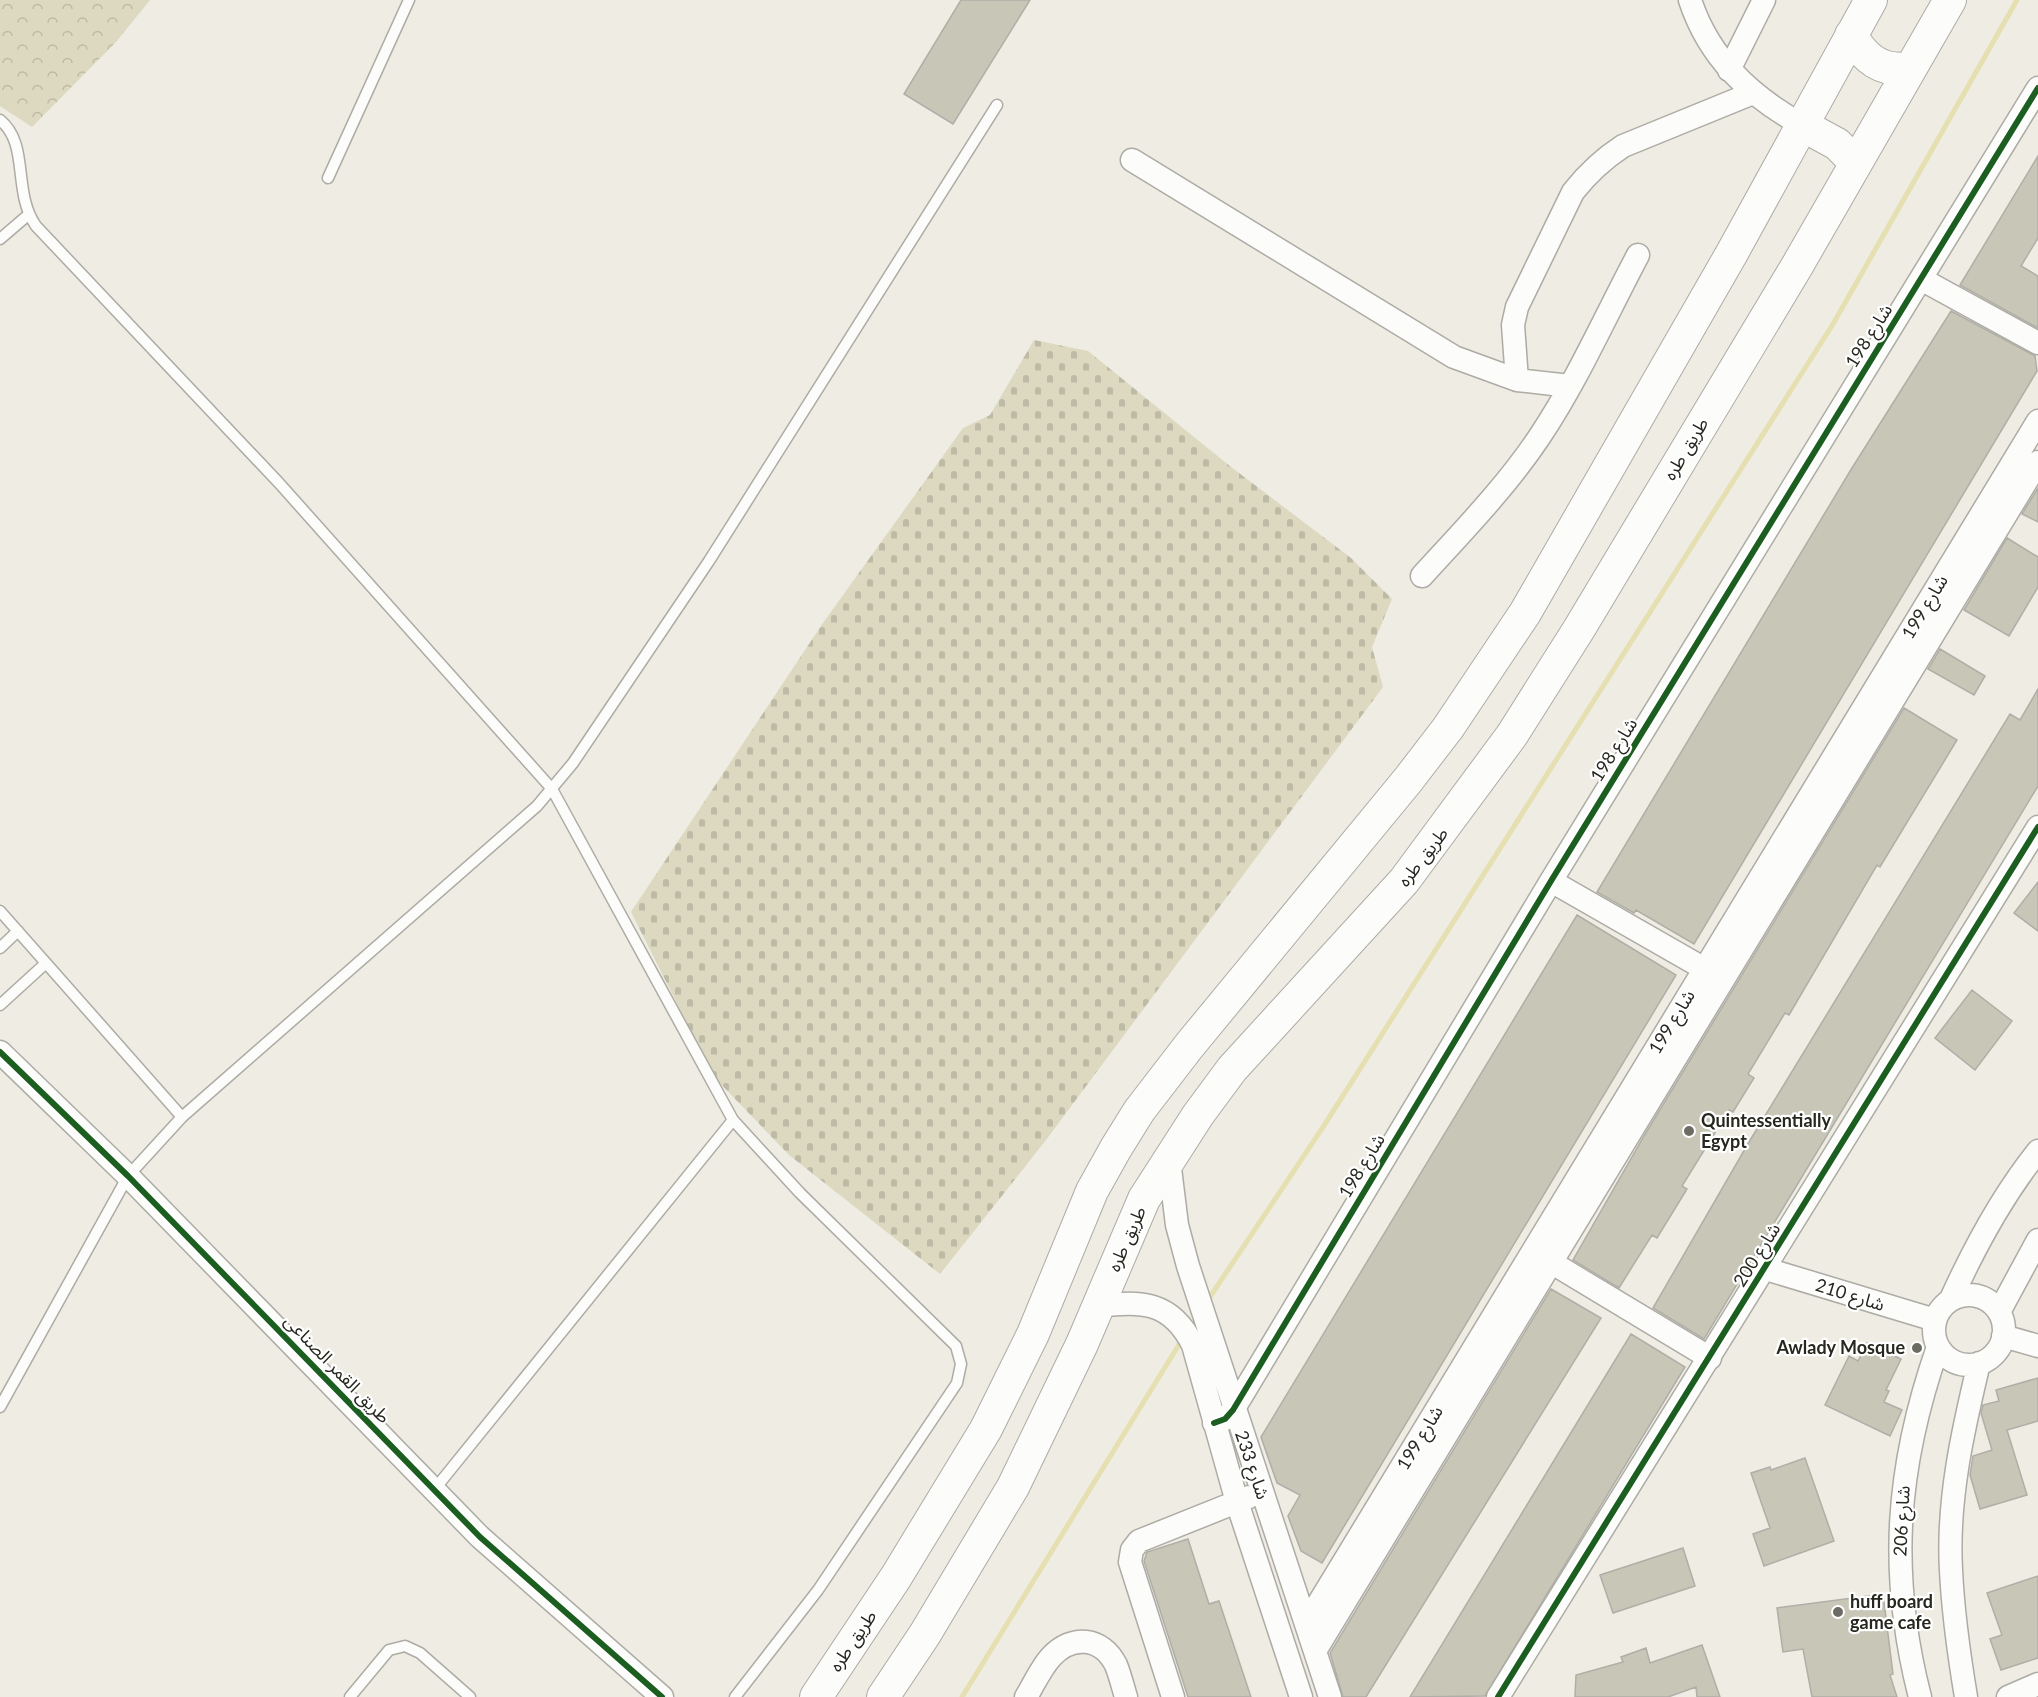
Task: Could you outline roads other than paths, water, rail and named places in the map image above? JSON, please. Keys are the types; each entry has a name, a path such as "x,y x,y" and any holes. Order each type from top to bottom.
{"main road":[{"name":"طريق طره","path":"816,1697 902,1568 986,1429 1033,1334 1092,1191 1139,1111 1189,1046 1408,780 1448,728 1525,614 1732,253 1872,0"},
{"name":"طريق طره","path":"883,1697 925,1634 1012,1487 1049,1416 1144,1199 1232,1069 1404,881 1478,785 1579,629 1856,163 1950,0"},
{"path":"1851,35 1867,58 1876,64 1899,70 1910,68"},
{"path":"1802,125 1837,144 1856,163"}],"street":[{"path":"1689,0 1703,31 1729,70 1753,93 1802,125"},
{"path":"1729,70 1764,0"},
{"name":"شارع 198","path":"1214,1424 1225,1419 1233,1410 1551,881 2038,88"},
{"path":"1517,380 1513,325 1517,307 1573,192 1584,178 1602,160 1623,146 1753,93"},
{"path":"1132,160 1454,357 1517,380 1570,386"},
{"path":"1422,576 1523,459 1570,386 1638,255"},
{"path":"1921,279 2038,343"},
{"name":"شارع 199","path":"1315,1651 1543,1258 1714,974 2038,421"},
{"name":"شارع 199","path":"1714,974 2038,462"},
{"name":"شارع 200","path":"1498,1697 1766,1269 2038,826"},
{"path":"1551,881 1714,974"},
{"name":"طريق القمر الصناعى","path":"0,1052 128,1176 480,1537 662,1697"},
{"path":"1951,1299 1964,1295 1978,1296 1990,1302 1999,1312 2003,1336 1999,1347 1991,1357 1968,1365 1956,1362 1938,1347 1934,1334 1935,1320 1941,1308 1951,1299 1972,1252 1998,1207 2038,1151"},
{"name":"شارع 233","path":"1169,1160 1173,1203 1182,1246 1233,1410 1330,1697"},
{"path":"1999,1312 2038,1240"},
{"path":"1543,1258 1710,1358"},
{"name":"شارع 199","path":"1306,1624 1543,1258"},
{"name":"شارع 210","path":"1766,1269 1935,1320"},
{"name":"شارع 233","path":"1098,1306 1130,1303 1153,1306 1177,1321 1193,1345 1237,1502 1301,1697"},
{"path":"2003,1336 2038,1346"},
{"name":"شارع 206","path":"1920,1697 1903,1614 1900,1560 1901,1506 1908,1452 1920,1399 1938,1347"},
{"path":"1966,1697 1956,1636 1951,1568 1953,1500 1963,1432 1979,1363"},
{"path":"1173,1697 1130,1562 1132,1550 1139,1541 1262,1492"},
{"path":"1026,1697 1050,1658 1065,1644 1086,1640 1104,1649 1116,1665 1126,1697"},
{"path":"2008,1697 2038,1684"}],"lane":[{"path":"328,178 409,0"},
{"path":"0,1407 128,1176 182,1117 537,806 573,764 709,561 997,105"},
{"path":"0,120 11,131 16,141 23,203 28,215 279,483 552,789 733,1120 800,1194 956,1346 961,1364 957,1383 819,1590 735,1697"},
{"path":"0,239 28,215"},
{"path":"0,911 182,1117"},
{"path":"0,948 18,931"},
{"path":"0,1005 46,963"},
{"path":"434,1490 733,1120"},
{"path":"354,1695 389,1650 405,1646 420,1653 470,1697"}],"waterway":[{"path":"1206,1303 1325,1124 1833,324 2017,0"},
{"path":"962,1697 1183,1338"}],"place":[{"name":"Quintessentially Egypt","path":"1689,1131"},
{"name":"Awlady Mosque","path":"1917,1348"},
{"name":"huff board game cafe","path":"1838,1612"}]}
